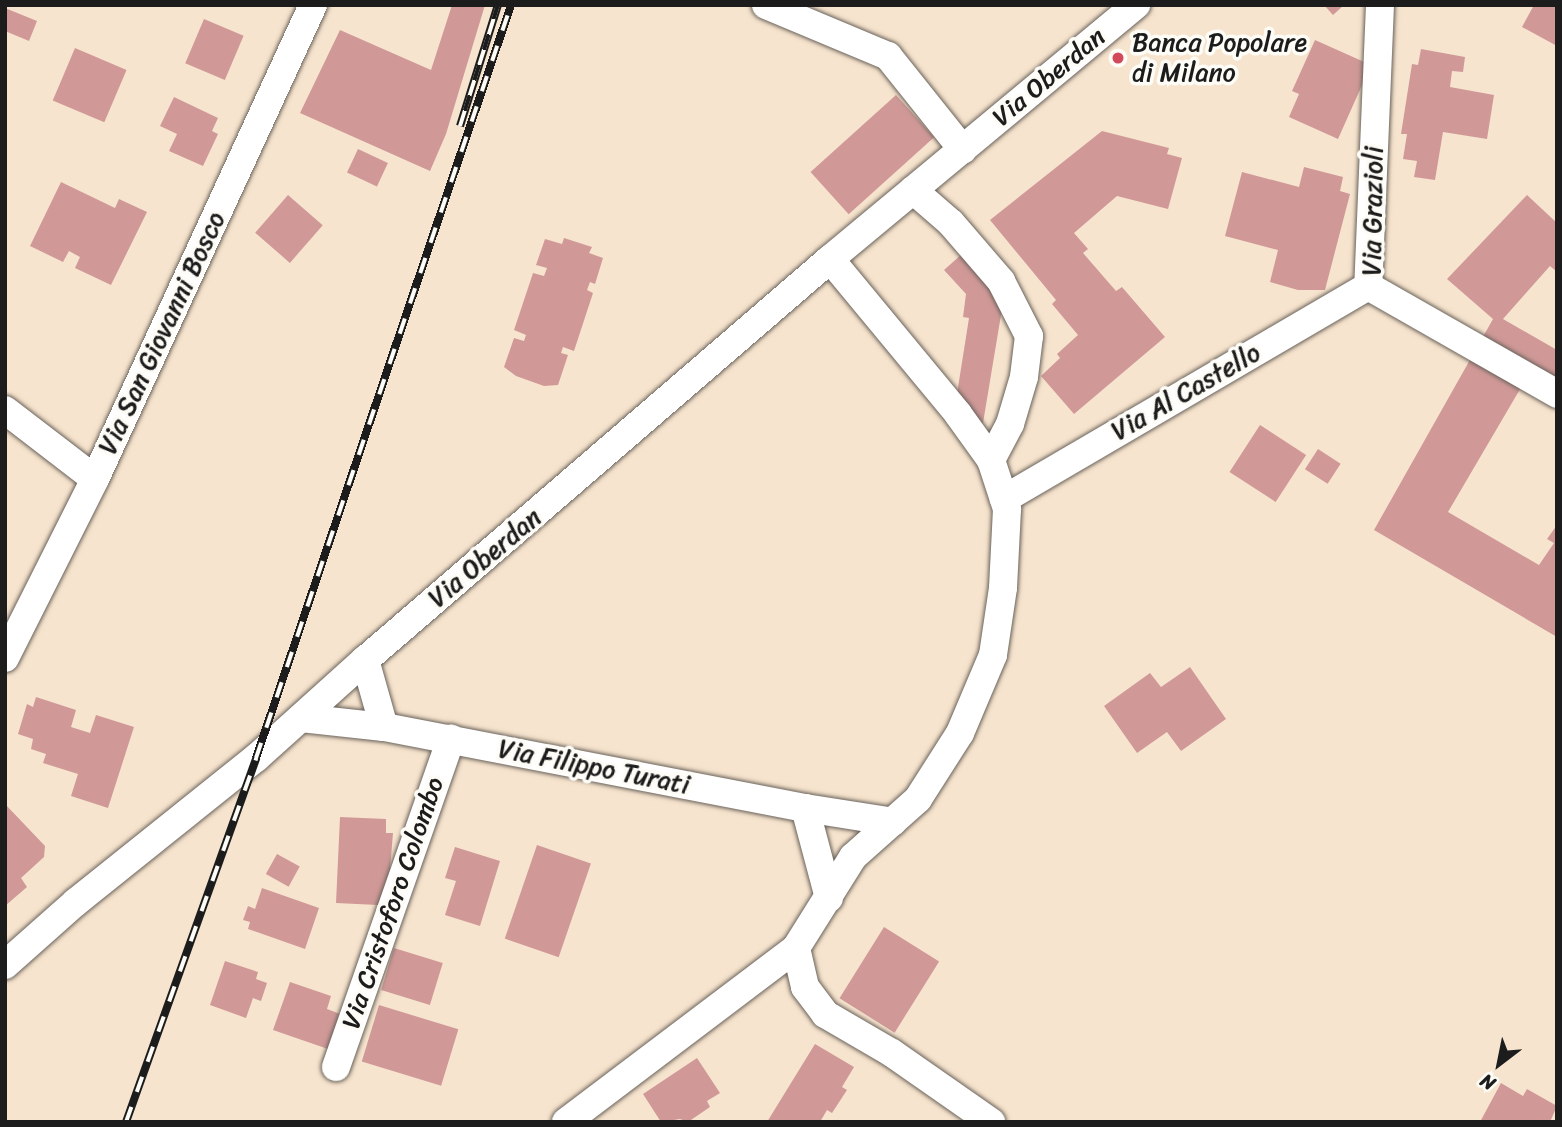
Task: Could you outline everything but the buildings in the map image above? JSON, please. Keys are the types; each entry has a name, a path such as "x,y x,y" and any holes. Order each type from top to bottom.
{"street":[{"name":"Via San Giovanni Bosco","path":"5,658 95,478 313,5"},
{"path":"766,5 888,56 962,150"},
{"name":"Via Oberdan","path":"5,965 76,902 256,758 365,660 830,259 1136,5"},
{"name":"Via Grazioli","path":"1380,5 1368,286 1557,394"},
{"path":"913,190 951,223 1001,281 1029,336 1024,377 1010,424 991,460"},
{"path":"566,1122 796,948 853,858 918,799 960,733 993,654 1003,588 1007,509 991,460 958,414 830,259"},
{"name":"Via Al Castello","path":"1004,499 1368,286"},
{"path":"5,410 95,478"},
{"path":"365,660 384,727"},
{"name":"Via Filippo Turati","path":"302,718 384,727 805,808 893,822"},
{"name":"Via Cristoforo Colombo","path":"336,1068 451,739"},
{"path":"805,808 829,898"},
{"path":"796,948 804,987 825,1014 892,1053 991,1122"}],"railway":[{"path":"460,126 498,5"},
{"path":"126,1122 256,758 511,5"}],"place":[{"name":"Banca Popolare di Milano","path":"1118,58"}]}
